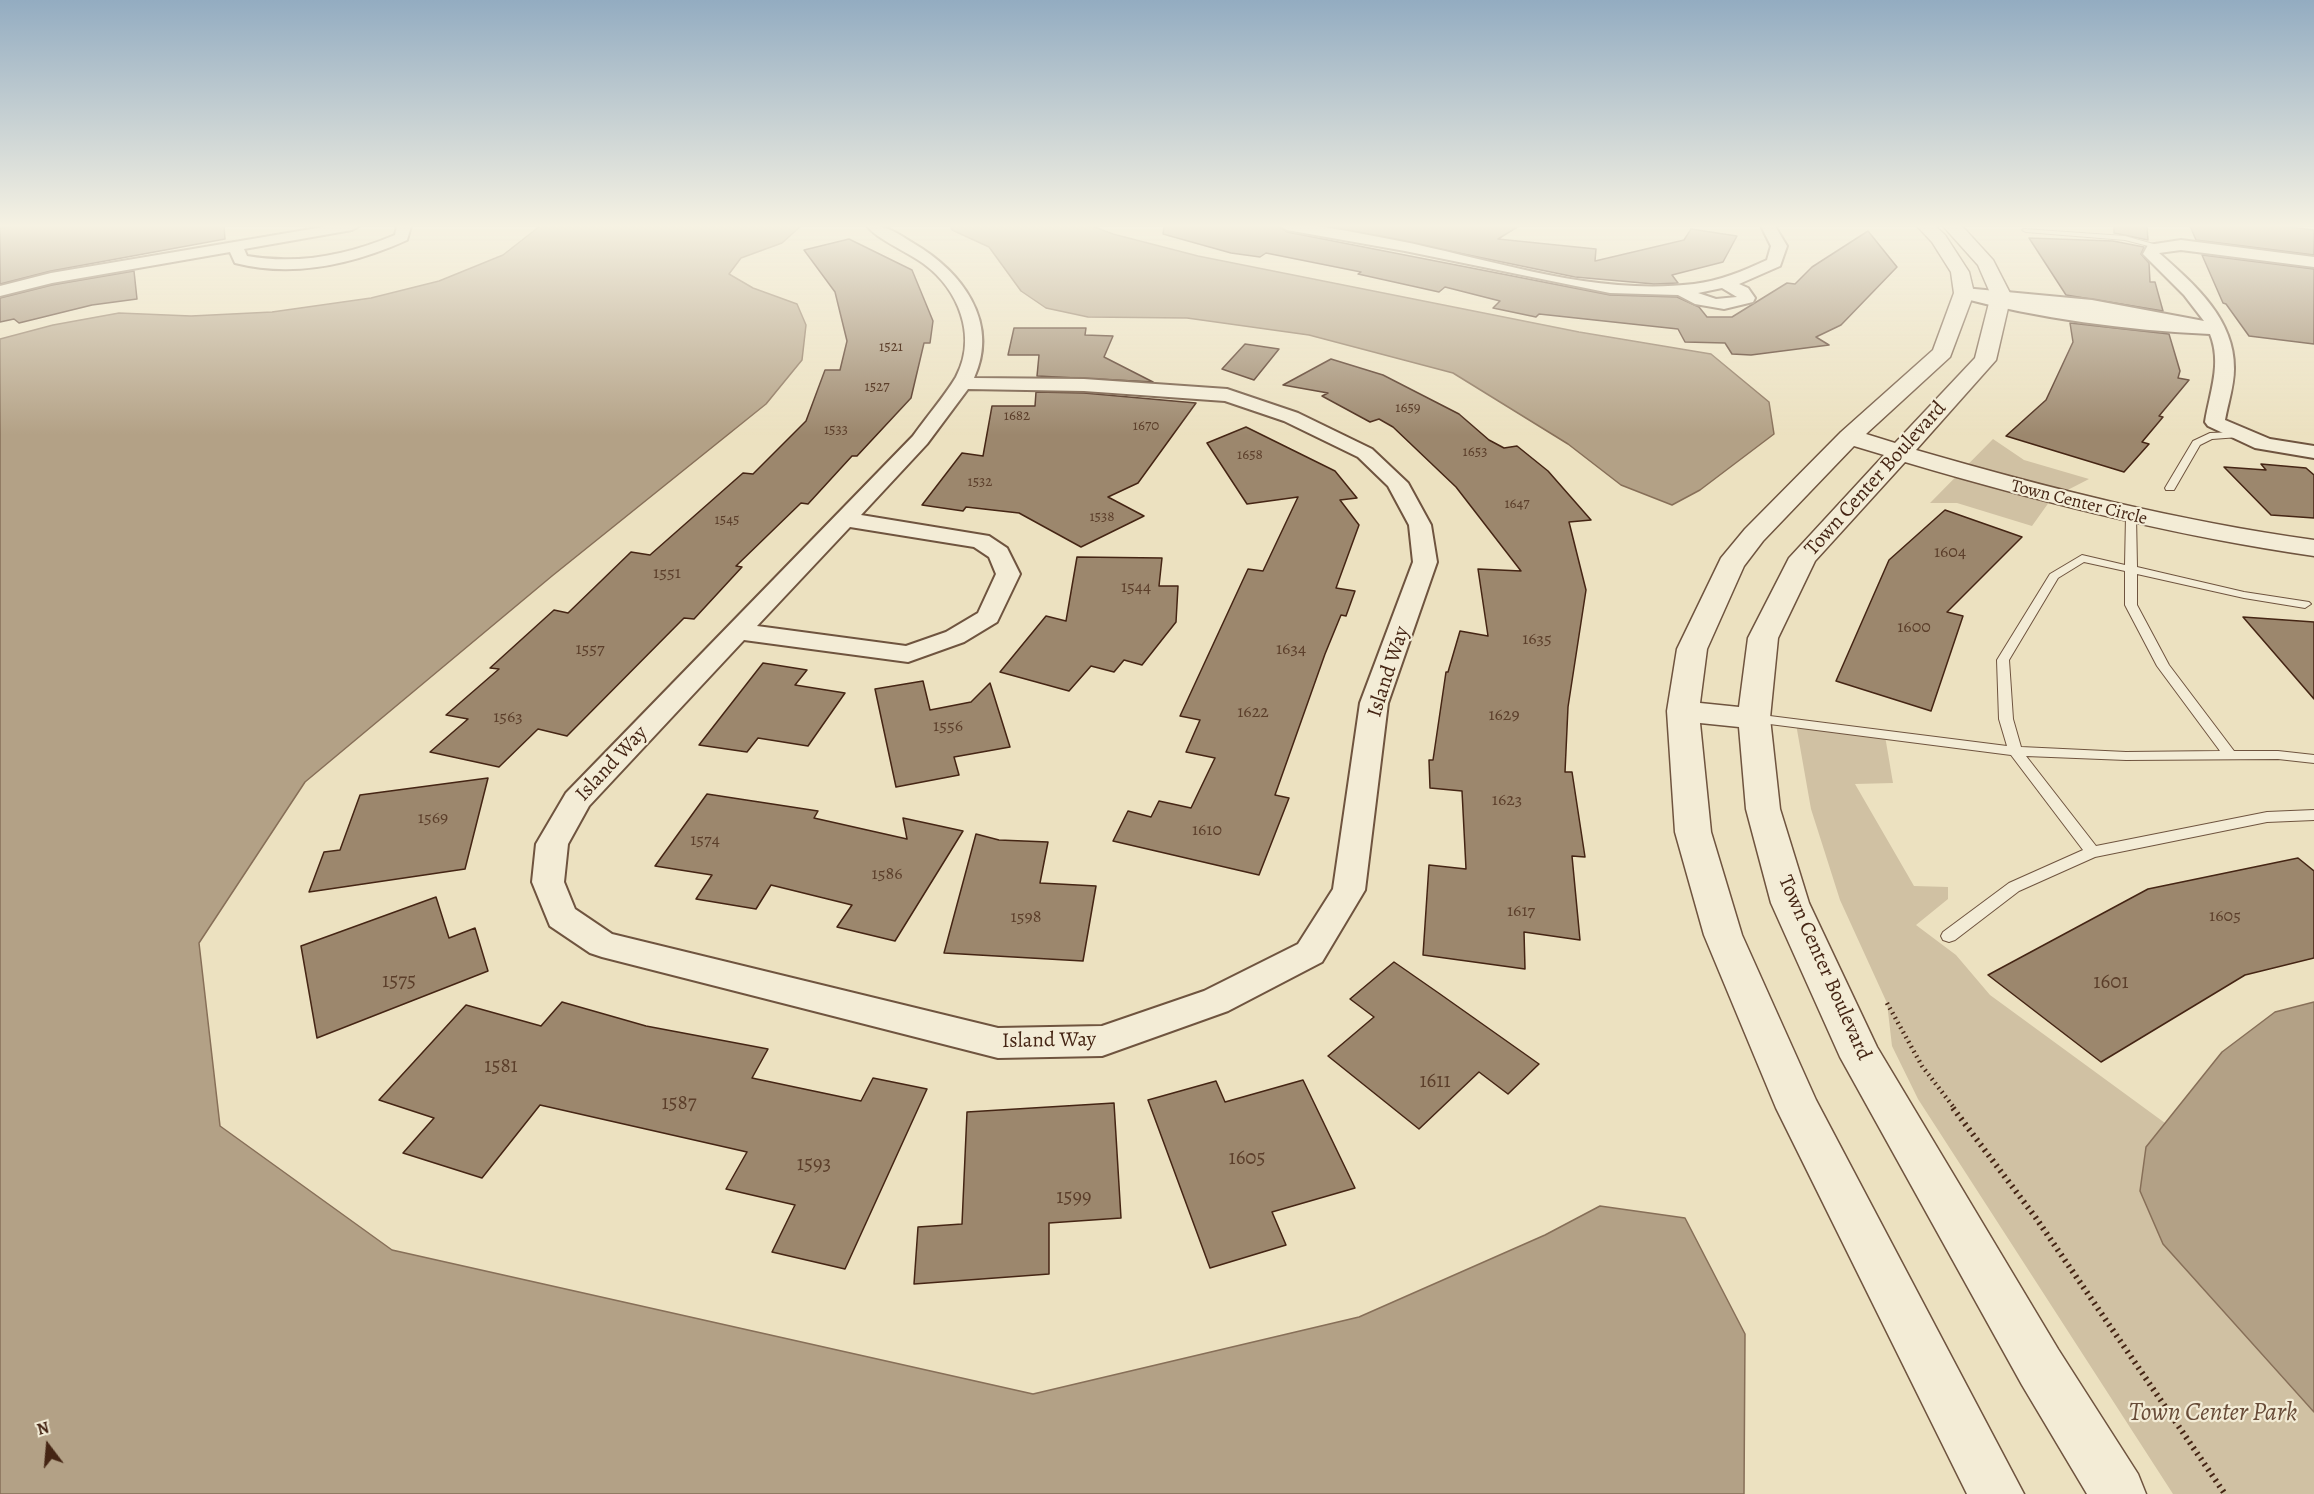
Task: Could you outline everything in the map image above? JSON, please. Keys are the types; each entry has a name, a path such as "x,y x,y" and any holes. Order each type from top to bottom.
{"street":[{"name":"Island Way","path":"961,383 1084,385 1185,390 1227,395 1291,417 1365,453 1397,483 1420,525 1425,562 1374,703 1349,890 1310,953 1216,1001 1102,1041 998,1043 602,944 562,917 548,882 552,844 577,800 921,440 961,383 972,359 973,322 964,296"},
{"path":"1693,296 1709,303 1739,303 1747,298 1745,296"},
{"name":"Town Center Boulevard","path":"1963,296 1943,353 1849,437 1754,535 1731,564 1692,649 1683,711 1693,832 1723,934 1798,1108 1996,1494"},
{"path":"1984,296 2172,327 2218,329"},
{"path":"2193,296 2218,329 2225,370 2215,422 2236,435 2275,448 2314,452"},
{"name":"Town Center Boulevard","path":"2001,299 1985,360 1902,453 1803,558 1763,638 1754,718 1763,809 1790,903 1857,1047 2034,1356 2118,1494"},
{"name":"Town Center Circle","path":"1849,437 2052,498 2265,542 2314,548"},
{"path":"738,631 908,654 955,637 988,617 1008,574 999,553 981,541 844,519"},
{"path":"1683,711 1754,718"}],"lane":[{"path":"2170,488 2196,443 2202,439 2236,435"},
{"path":"2131,516 2130,605 2163,666 2230,755"},
{"path":"2092,852 2015,751 2006,719 2003,660 2054,576 2082,558 2244,595 2305,604"},
{"path":"1754,718 2015,751 2126,756 2278,755 2314,759"},
{"path":"1949,936 2014,887 2092,852 2267,817 2314,815"}],"path":[{"path":"1887,1003 1922,1066 2036,1218 2225,1494"}],"green space":[{"path":"1993,439 2024,460 2089,479 2052,498 2032,526 1957,503 1930,503"},
{"name":"Town Center Park","path":"1796,724 1885,736 1893,783 1855,784 1914,886 1948,887 1948,899 1916,925 1956,955 1990,995 2165,1123 2146,1147 2163,1244 2314,1412 2314,1494 2173,1494 1918,1099 1892,1046 1887,1003 1840,900 1811,809"}],"shaded area":[{"path":"380,296 774,296 797,304 806,325 802,360 766,404 552,576 305,782 199,943 220,1126 392,1250 1033,1394 1359,1317 1545,1235 1600,1206 1685,1218 1745,1334 1744,1494 0,1494 0,339 53,325 119,313 191,316 272,312"},
{"path":"1028,296 1397,296 1579,332 1711,354 1769,402 1774,434 1700,490 1672,505 1621,485 1568,444 1453,373 1309,335 1187,318 1088,317 1046,308"},
{"path":"2314,1002 2314,1412 2163,1244 2140,1191 2146,1147 2222,1052 2275,1012"}],"building":[{"path":"9,296 137,296 137,299 92,305 19,323 14,319 0,322 0,298"},
{"path":"836,296 923,296 933,321 930,343 924,343 911,398 857,456 852,456 808,504 801,503 736,566 742,567 694,619 684,618 567,736 538,729 499,767 430,752 468,719 446,715 499,669 490,668 554,610 568,613 631,552 650,555 743,473 753,474 806,421 825,370 840,370 847,341"},
{"path":"1479,296 1677,297 1699,307 1707,317 1732,317 1766,296 1869,296 1841,325 1816,337 1829,345 1751,355 1732,354 1725,343 1685,342 1678,329 1539,314 1536,317 1493,308 1500,301"},
{"path":"2070,296 2159,296 2163,311"},
{"path":"2220,296 2314,296 2314,344 2249,336"},
{"path":"2070,323 2169,334 2180,371 2178,378 2189,380 2159,416 2163,417 2142,442 2149,444 2124,472 2006,436 2046,400 2073,342"},
{"path":"1014,328 1086,328 1085,335 1113,336 1104,357 1153,382 1037,376 1039,355 1008,355"},
{"path":"1245,344 1279,349 1254,380 1222,369"},
{"path":"1331,359 1383,375 1459,414 1489,440 1504,448 1517,446 1548,471 1591,520 1569,522 1586,590 1568,707 1565,772 1572,772 1585,857 1572,856 1580,940 1524,932 1525,969 1423,955 1429,865 1466,869 1462,791 1430,788 1429,760 1433,760 1446,672 1448,672 1460,631 1488,636 1478,569 1521,571 1456,487 1393,427 1379,419 1370,422 1322,396 1328,393 1283,385"},
{"path":"1036,392 1084,393 1196,403 1138,483 1108,497 1144,516 1081,547 1019,513 966,507 963,511 922,505 962,453 983,456 992,406 1035,406"},
{"path":"1246,427 1335,471 1357,498 1340,500 1359,525 1336,588 1355,591 1346,616 1341,615 1325,654 1275,795 1289,798 1259,875 1113,841 1128,811 1151,817 1159,801 1191,808 1215,758 1186,752 1200,720 1180,716 1248,569 1263,571 1298,497 1247,504 1207,443"},
{"path":"2261,464 2306,468 2314,475 2314,518 2271,515 2224,467 2266,470"},
{"path":"1945,510 2022,537 1947,612 1963,616 1931,711 1836,681 1889,560"},
{"path":"1077,557 1162,558 1159,586 1178,586 1176,622 1142,665 1124,660 1114,672 1091,666 1069,691 1000,672 1046,616 1066,621"},
{"path":"2243,617 2314,622 2314,699"},
{"path":"763,663 807,670 795,685 845,693 808,746 758,738 747,752 699,745"},
{"path":"923,681 930,710 971,702 990,683 1010,747 954,757 959,775 896,787 875,689"},
{"path":"488,778 465,869 309,892 324,852 340,850 360,795"},
{"path":"707,794 818,811 814,818 907,839 903,818 963,831 895,941 837,927 852,905 771,885 756,909 696,899 712,875 655,866"},
{"path":"976,834 999,840 1048,842 1040,883 1096,886 1083,961 944,953"},
{"path":"2298,858 2314,871 2314,958 2245,975 2101,1062 1988,975 2148,889"},
{"path":"436,897 449,938 475,928 488,971 317,1038 301,946"},
{"path":"1394,962 1539,1064 1508,1094 1479,1072 1419,1129 1328,1056 1374,1017 1350,999"},
{"path":"562,1002 646,1026 768,1049 752,1078 861,1101 873,1078 927,1089 845,1269 772,1252 795,1205 726,1189 747,1152 540,1105 482,1178 403,1153 434,1118 379,1100 466,1005 541,1026"},
{"path":"1303,1080 1355,1188 1272,1212 1286,1245 1210,1268 1148,1100 1216,1081 1225,1102"},
{"path":"1114,1103 1121,1218 1049,1223 1049,1274 914,1284 918,1227 962,1224 967,1112"}]}
